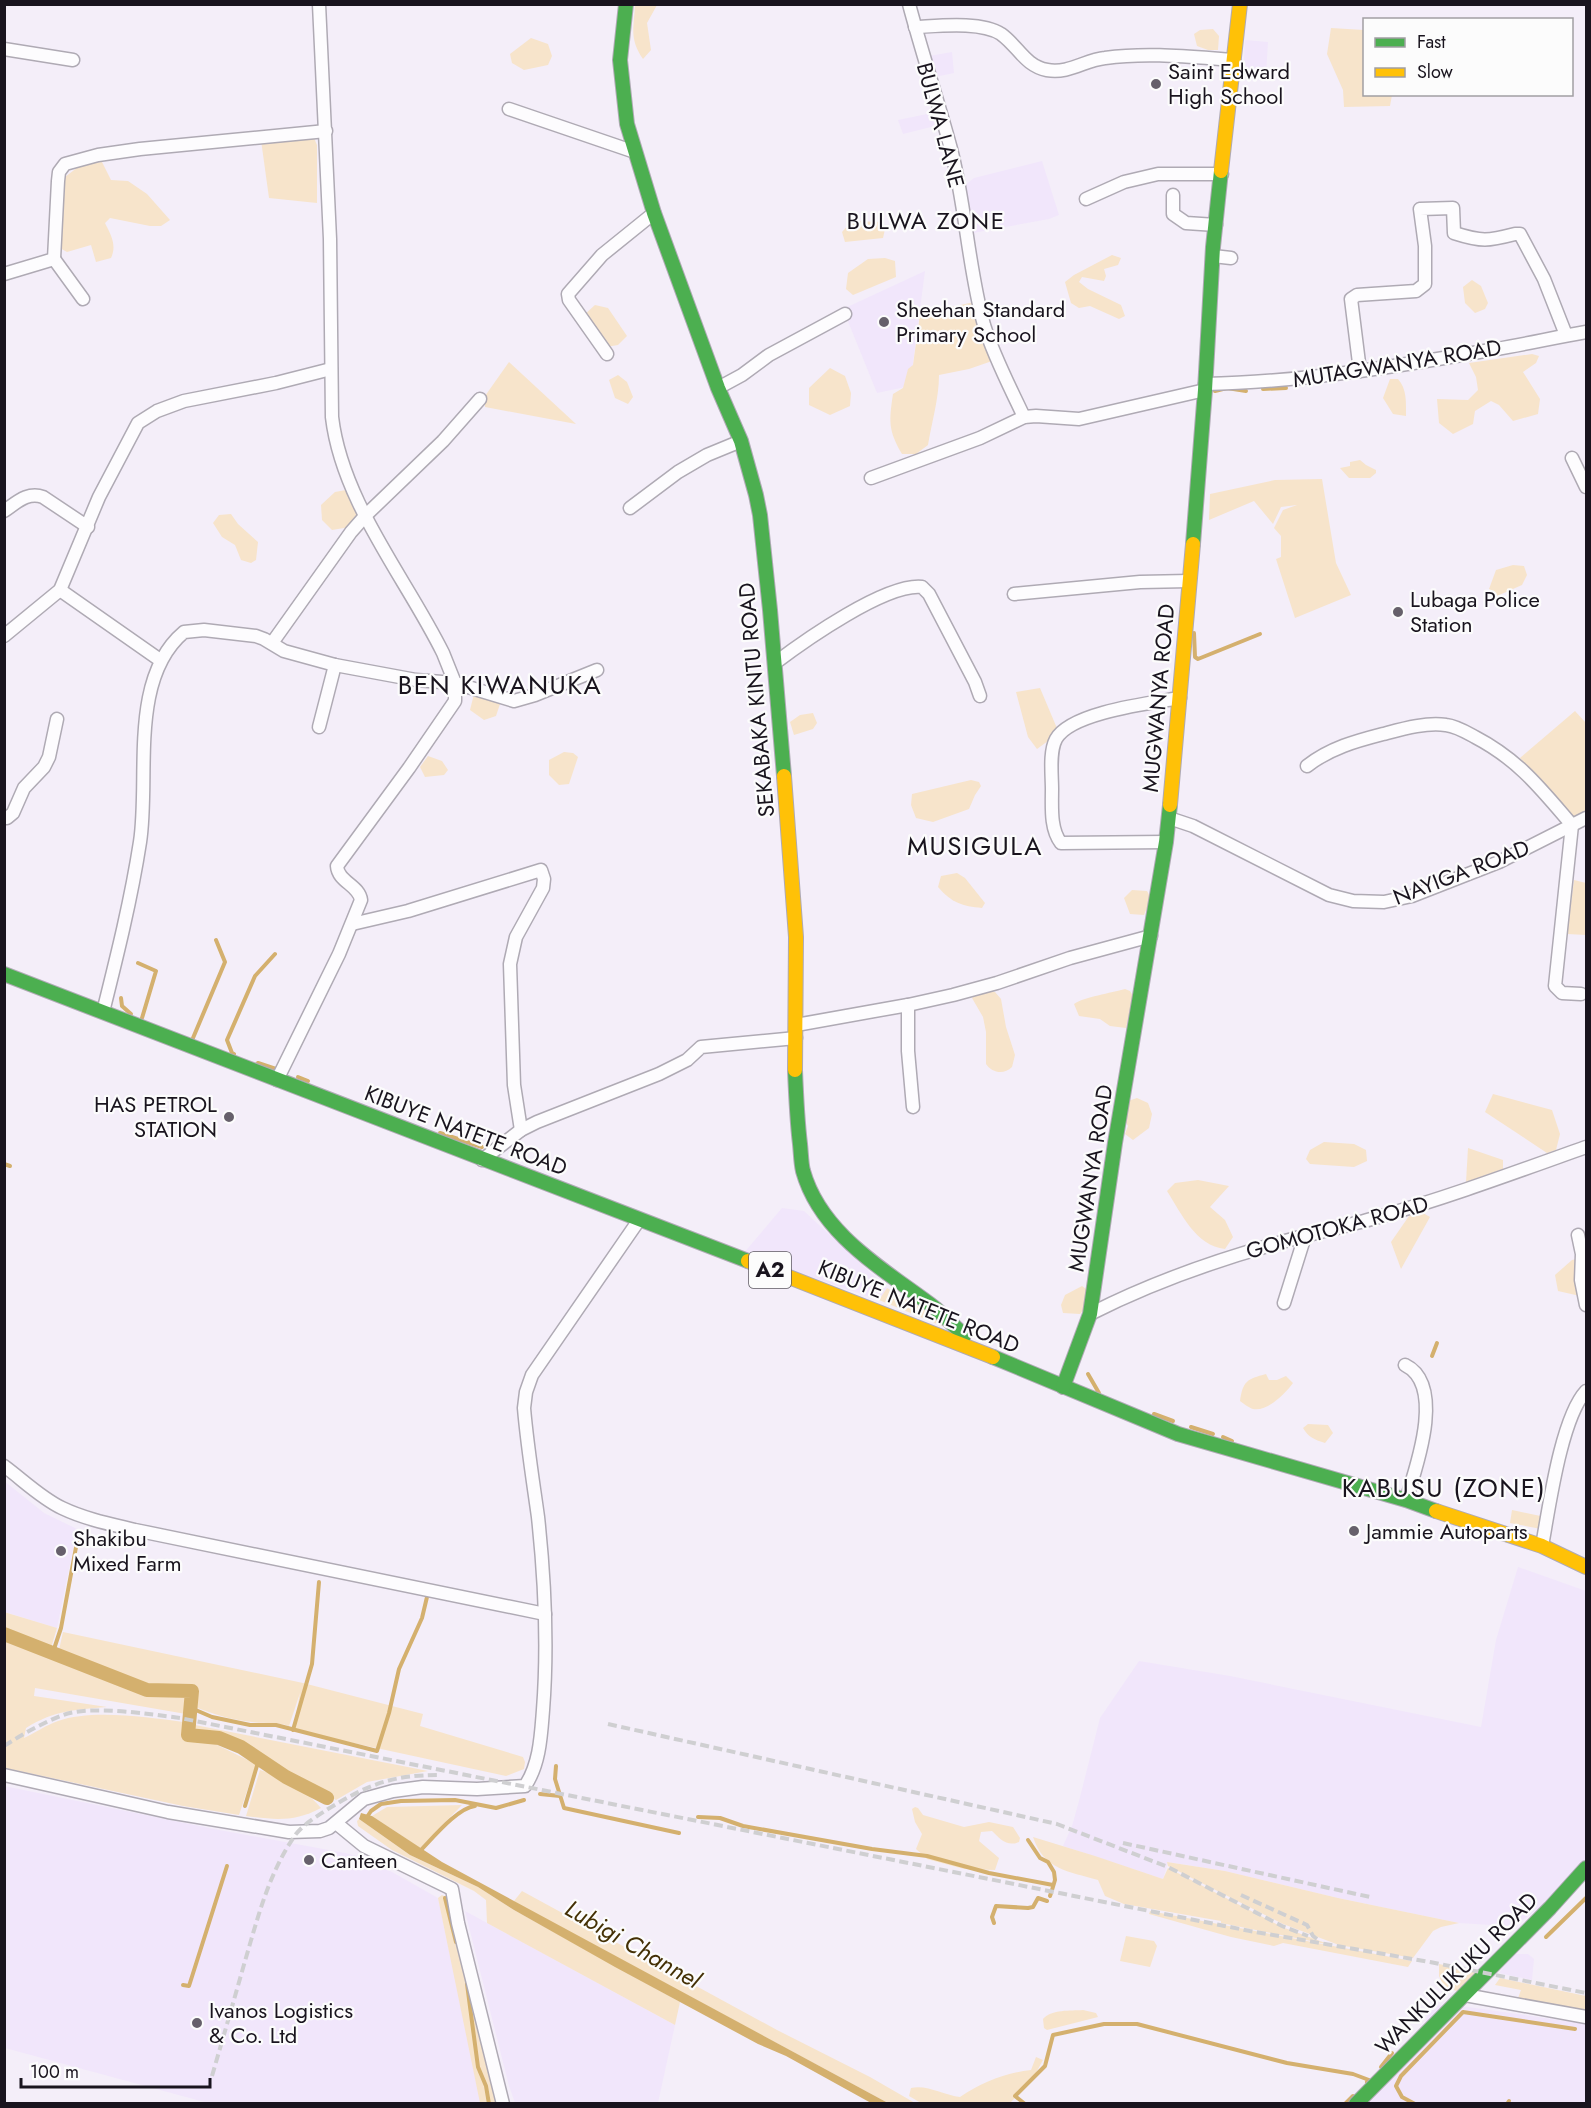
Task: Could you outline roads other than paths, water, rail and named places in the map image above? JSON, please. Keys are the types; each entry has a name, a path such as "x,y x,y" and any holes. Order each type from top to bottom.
{"street":[{"path":"277,1080 339,954 362,900 361,896 339,875 337,866 415,760 456,696 455,683 435,636 366,515 337,447 332,417 330,239 319,4"},
{"name":"SEKABAKA KINTU ROAD","path":"626,4 620,60 627,124 654,213 718,388 741,441 760,515 775,663 796,937 797,1116 803,1168 812,1194 825,1217 864,1256 936,1309 962,1333 963,1338 957,1342"},
{"name":"BULWA LANE","path":"909,4 951,150 961,195 974,280 985,327 1024,417"},
{"name":"MUGWANYA ROAD","path":"1063,1387 1090,1314 1114,1143 1166,842 1205,387 1213,256 1239,4"},
{"path":"915,27 986,28 1000,34 1029,63 1046,70 1068,70 1103,58 1126,56 1170,55 1234,60"},
{"path":"4,49 73,60"},
{"path":"509,109 635,152"},
{"path":"83,299 54,259 59,172 65,164 98,155 140,149 326,131"},
{"path":"1086,199 1124,182 1158,174 1222,174"},
{"path":"1173,195 1173,214 1186,223 1216,225"},
{"path":"1360,371 1351,299 1357,295 1416,291 1425,284 1425,246 1420,209 1453,208 1454,233 1469,239 1488,241 1520,234 1544,279 1566,335"},
{"path":"607,354 569,300 568,294 602,255 654,213"},
{"path":"1213,256 1231,258"},
{"path":"4,274 54,259"},
{"path":"718,388 742,375 769,355 845,314"},
{"name":"MUTAGWANYA ROAD","path":"871,478 980,438 1024,417 1079,419 1205,387 1360,371 1499,349 1587,332"},
{"path":"4,636 60,590 99,497 138,423 148,416 184,401 276,383 331,369"},
{"path":"272,643 336,552 366,515 443,441 480,399"},
{"path":"630,508 678,472 707,455 741,441"},
{"path":"1572,458 1587,487"},
{"path":"4,512 34,494 43,497 88,527"},
{"path":"1014,594 1140,582 1189,581"},
{"path":"775,663 823,629 866,605 905,588 922,588 929,594 980,696"},
{"path":"60,590 160,660"},
{"path":"103,1012 126,917 141,836 144,747 151,696 160,660 187,631 204,630 242,634 264,639 284,651 335,665 416,680 455,683 507,699 519,700 597,670"},
{"path":"319,727 335,665"},
{"path":"1166,842 1061,843 1055,833 1053,811 1053,745 1061,732 1087,718 1109,710 1180,698"},
{"path":"5,818 13,813 24,788 44,767 49,758 57,719"},
{"path":"1307,766 1336,748 1364,739 1427,725 1448,725 1493,746 1515,762 1572,825 1555,986 1562,993 1581,994"},
{"name":"NAYIGA ROAD","path":"1169,818 1193,826 1329,895 1353,901 1384,902 1412,896 1499,862 1587,818"},
{"path":"352,924 408,911 541,870 544,879 543,888 516,937 510,964 514,1085 521,1130"},
{"path":"482,1160 521,1130 659,1074 687,1060 701,1047 796,1032 908,1005 997,983 1070,958 1151,936"},
{"name":"KIBUYE NATETE ROAD","path":"4,974 957,1342 1179,1434 1406,1500 1542,1546 1587,1567"},
{"path":"908,1005 908,1051 913,1107"},
{"name":"GOMOTOKA ROAD","path":"1090,1314 1193,1269 1305,1236 1374,1219 1454,1194 1587,1147"},
{"path":"4,1775 168,1812 289,1832 320,1832 336,1823 364,1799 393,1791 423,1787 477,1789 525,1786 535,1768 541,1728 546,1660 538,1519 525,1420 526,1392 532,1375 639,1220"},
{"path":"1578,1235 1582,1254 1581,1280 1587,1305"},
{"path":"1284,1303 1305,1236"},
{"path":"1405,1365 1414,1370 1420,1379 1426,1422 1421,1452 1406,1500"},
{"path":"1542,1546 1561,1452 1574,1411 1587,1391"},
{"path":"4,1466 60,1507 107,1523 545,1614"},
{"name":"KIBUYE NATETE ROAD","path":"1556,1552 1587,1556"},
{"path":"336,1823 370,1850 452,1889 458,1923 503,2103"},
{"name":"WANKULUKUKU ROAD","path":"1356,2103 1586,1870"},
{"path":"1465,1995 1587,2017"}],"waterway":[{"path":"1215,391 1227,388 1246,391"},
{"path":"1263,389 1286,388"},
{"path":"1194,633 1195,657 1198,659 1260,634"},
{"path":"193,1038 225,962 216,940"},
{"path":"234,1054 227,1040 255,976 275,954"},
{"path":"138,963 156,971 142,1018"},
{"path":"121,998 122,1006 131,1014"},
{"path":"258,1063 279,1070"},
{"path":"298,1077 308,1081"},
{"path":"440,1133 482,1147"},
{"path":"4,1164 10,1166"},
{"path":"1432,1356 1437,1343"},
{"path":"1088,1374 1099,1393"},
{"path":"1154,1414 1173,1421"},
{"path":"1191,1427 1213,1434"},
{"path":"1223,1437 1232,1441"},
{"path":"53,1652 61,1628 79,1531"},
{"path":"293,1730 312,1664 319,1582"},
{"path":"191,1708 212,1717 250,1725 276,1725 377,1751 399,1669 422,1618 427,1597"},
{"name":"Lubigi Channel","path":"4,1634 147,1690 192,1691 188,1735 219,1738 241,1747 286,1777 327,1798"},
{"path":"245,1806 259,1759"},
{"path":"556,1766 555,1779 564,1808 679,1833"},
{"path":"540,1794 560,1796"},
{"path":"367,1817 381,1804 401,1801 455,1800 496,1808 524,1800"},
{"path":"419,1852 460,1812 475,1806"},
{"path":"698,1817 720,1818 743,1826 872,1849 927,1856 989,1873 1053,1885"},
{"path":"1028,1840 1040,1858 1048,1862 1054,1872 1055,1880 1052,1890"},
{"path":"183,1985 189,1986 227,1866"},
{"path":"445,1898 456,1942"},
{"path":"994,1923 992,1917 996,1906 1028,1908 1033,1907 1038,1898 1047,1901"},
{"path":"1546,1937 1586,1898"},
{"path":"467,1984 478,2067 486,2086 489,2104"},
{"path":"1415,2104 1402,2097 1396,2086 1401,2076 1463,2012 1575,2029"},
{"path":"1025,2104 1015,2096 1045,2066 1053,2035 1104,2024 1137,2024 1287,2063 1353,2074 1369,2080 1367,2082"},
{"path":"1381,2067 1392,2053"},
{"path":"1345,2104 1353,2096"}],"railway":[{"path":"4,1746 25,1733 63,1715 75,1712 120,1711 180,1718 1250,1931 1430,1962 1586,1993"},
{"path":"608,1724 1057,1824 1168,1867 1282,1926 1308,1936"},
{"path":"212,2076 265,1895 278,1864 296,1834 324,1812 369,1787 394,1779 440,1775"},
{"path":"1123,1843 1370,1897"},
{"path":"1241,1895 1307,1925 1317,1939"}],"place":[{"name":"Saint Edward High School","path":"1156,84"},
{"name":"Sheehan Standard Primary School","path":"884,322"},
{"name":"Lubaga Police Station","path":"1398,612"},
{"name":"HAS PETROL STATION","path":"229,1117"},
{"name":"Jammie Autoparts","path":"1354,1531"},
{"name":"Shakibu Mixed Farm","path":"61,1551"},
{"name":"Canteen","path":"309,1860"},
{"name":"Ivanos Logistics & Co. Ltd","path":"197,2023"}],"district":[{"name":"BULWA ZONE","path":"926,220"},
{"name":"BEN KIWANUKA","path":"500,685"},
{"name":"MUSIGULA","path":"975,846"},
{"name":"KABUSU (ZONE)","path":"1444,1488"}]}
